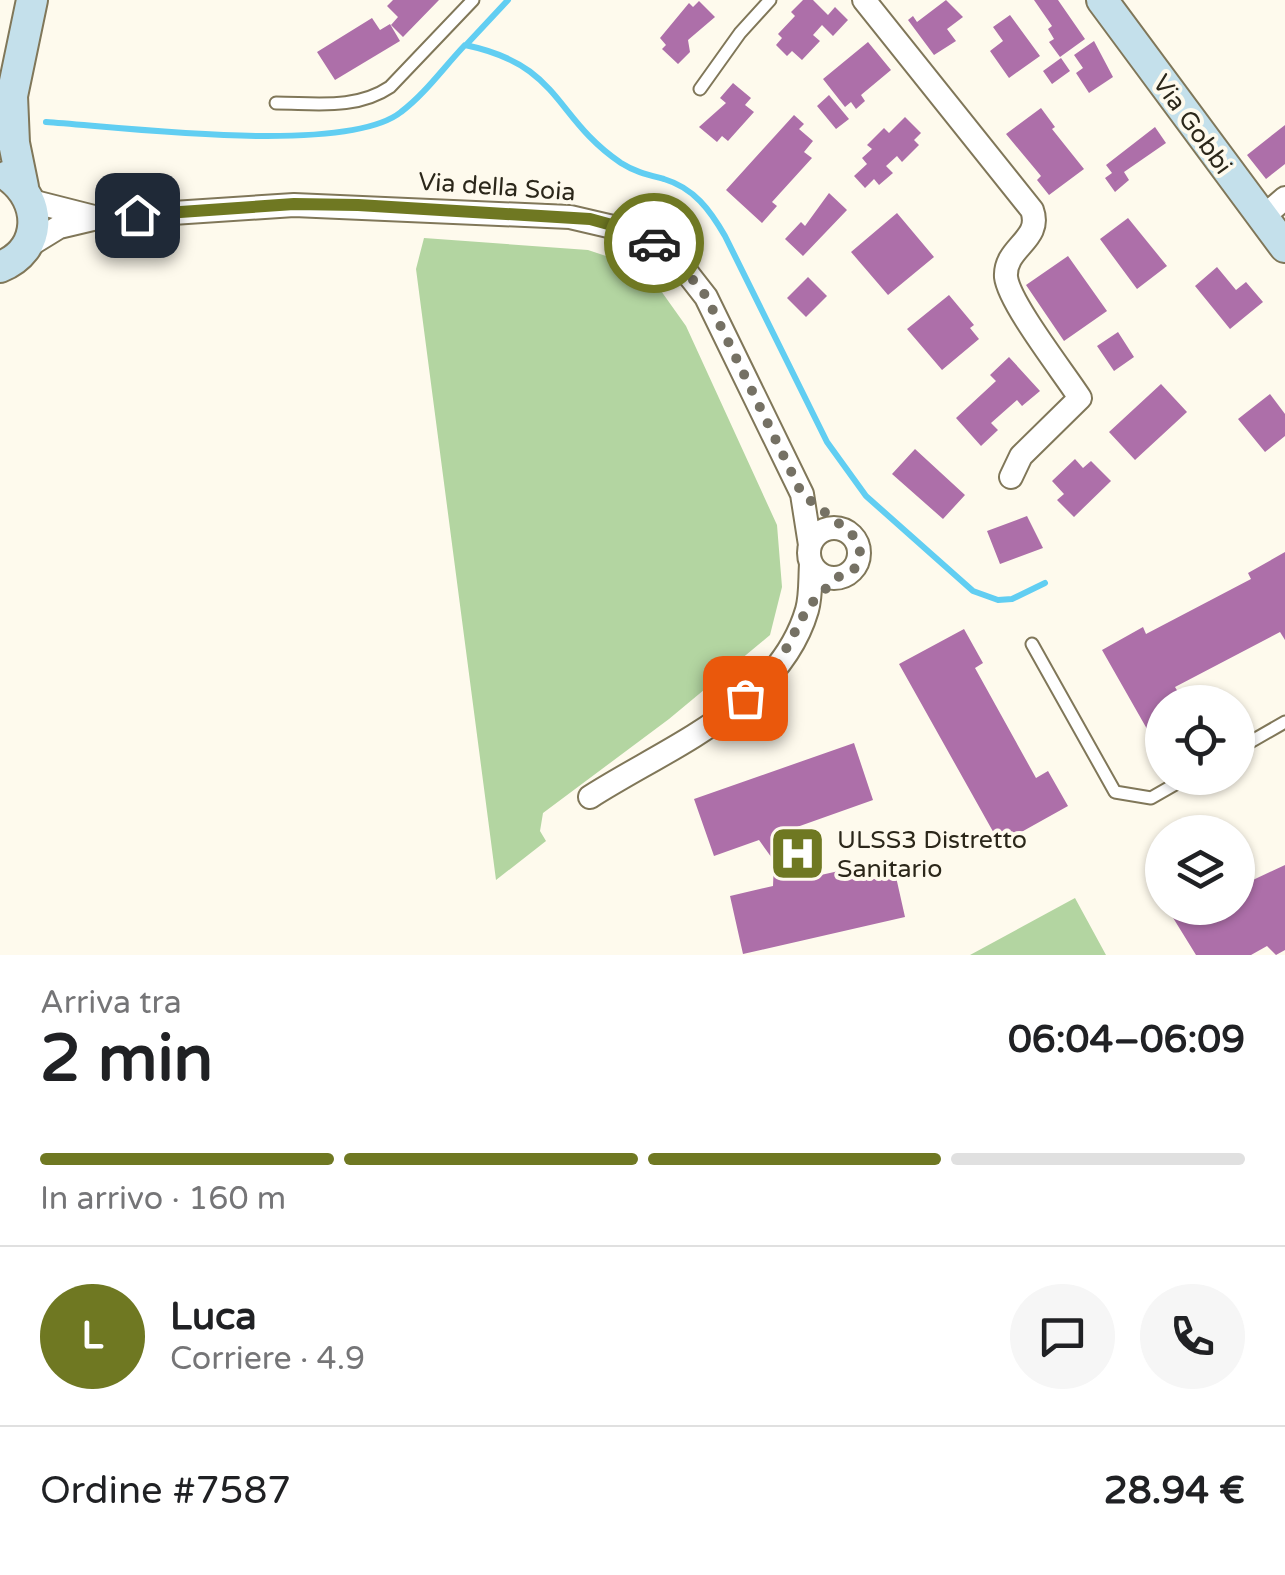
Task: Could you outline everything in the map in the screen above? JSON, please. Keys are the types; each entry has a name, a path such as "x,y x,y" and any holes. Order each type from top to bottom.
{"street":[{"path":"8,263 35,217 18,187 6,107 32,0"},
{"path":"864,0 1036,219 1035,230 1011,254 1006,278 1017,303 1080,398 1021,456 1010,477"},
{"name":"Via Gobbi","path":"1102,0 1285,247"},
{"name":"Via della Soia","path":"18,187 97,218"},
{"path":"1262,218 1285,198"},
{"name":"Via della Soia","path":"8,263 59,227 97,218 294,204 580,218 630,230 665,251 706,296 802,494 811,554 808,607"},
{"name":"Via della Soia","path":"590,797 745,698 776,668 808,607 836,578 854,570 860,551 858,541 802,494"},
{"path":"836,578 826,577 811,554 823,530 843,528"}],"lane":[{"path":"276,104 358,103 375,97 390,87 473,0"},
{"path":"700,89 740,33 770,0"},
{"path":"1032,644 1115,792 1151,798 1156,795"},
{"path":"1255,739 1285,722"}],"green space":[{"path":"424,238 588,250 633,265 654,281 686,326 777,525 782,587 770,635 669,719 543,813 540,831 546,841 496,880 416,269"},
{"path":"1075,898 1106,955 970,955"}],"building":[{"path":"393,0 439,0 403,37 391,25 398,17 387,6"},
{"path":"803,0 813,0 828,15 835,7 848,20 833,36 822,25 813,35 820,41 802,60 792,51 787,56 776,45 782,38 778,34 795,16 791,12"},
{"path":"946,0 963,17 947,29 956,41 934,55 908,20 913,16 917,22"},
{"path":"1034,0 1058,0 1085,39 1060,57 1049,42 1054,39 1048,29 1052,26"},
{"path":"699,1 715,17 688,40 690,52 678,64 662,49 666,45 660,38 689,3 693,7"},
{"path":"1010,15 1040,56 1009,78 990,51 1003,41 993,27"},
{"path":"372,18 380,30 390,24 400,41 335,80 317,52"},
{"path":"1094,41 1113,77 1089,93 1076,73 1083,68 1074,55"},
{"path":"868,42 891,70 861,95 865,101 856,109 851,102 845,107 823,79"},
{"path":"1061,58 1070,71 1052,84 1043,71"},
{"path":"733,83 751,98 745,105 754,112 728,141 722,136 717,142 699,127 726,103 720,98"},
{"path":"829,95 849,119 836,129 817,106"},
{"path":"1041,108 1055,127 1052,129 1084,169 1049,195 1037,180 1041,176 1006,134"},
{"path":"794,115 804,124 799,129 813,141 804,152 812,158 772,202 777,206 762,223 726,190"},
{"path":"905,117 921,133 914,140 919,145 902,162 897,156 886,166 893,173 879,185 874,179 865,188 854,176 867,164 862,158 872,149 867,145 884,128 889,133"},
{"path":"1285,125 1285,164 1266,179 1247,155"},
{"path":"1155,127 1166,143 1124,172 1129,180 1115,192 1105,178 1112,173 1106,165"},
{"path":"829,193 847,210 803,256 785,239 801,222 805,226"},
{"path":"897,213 934,257 888,295 851,252"},
{"path":"1128,218 1167,266 1137,289 1100,239"},
{"path":"1068,256 1107,311 1064,341 1026,285"},
{"path":"1217,267 1236,290 1246,282 1263,302 1230,329 1195,286"},
{"path":"808,277 827,296 806,317 787,298"},
{"path":"949,295 974,325 970,328 979,339 942,370 907,329"},
{"path":"1118,332 1134,357 1114,371 1097,346"},
{"path":"1009,357 1040,391 1022,406 1017,400 991,423 998,430 981,446 956,418 996,381 990,375"},
{"path":"1161,384 1187,412 1135,460 1109,432"},
{"path":"1270,394 1285,414 1285,436 1265,452 1238,419"},
{"path":"915,449 965,495 943,519 892,474"},
{"path":"1075,459 1083,468 1091,461 1111,481 1074,517 1057,500 1064,494 1052,481"},
{"path":"1027,516 1043,548 1000,564 987,531"},
{"path":"1285,552 1285,640 1280,632 1179,685 1145,685 1145,725 1102,650 1143,627 1146,634 1251,579 1248,573"},
{"path":"964,629 983,663 975,668 1036,778 1048,771 1068,806 1000,844 899,664"},
{"path":"854,743 873,800 797,827 810,849 812,877 892,859 905,917 743,954 730,896 773,886 774,861 759,840 714,856 694,799"},
{"path":"1285,865 1285,950 1276,955 1267,946 1251,955 1196,955 1177,925 1255,925 1255,879"}],"waterway":[{"path":"466,45 508,0"},
{"path":"46,122 177,133 333,133 373,125 401,112 465,45 521,65 554,94 599,146 637,171 675,183 707,209 725,236 827,442 866,496 973,591 998,600 1012,599 1045,583"}],"way so far":[{"path":"654,243 681,265 706,296 802,494 852,534 860,551 854,570 836,578 808,607 776,668 745,698"}],"place":[{"name":"ULSS3 Distretto Sanitario","path":"798,853"}],"route":[{"path":"137,215 294,204 358,205 590,219 630,230 654,243"}]}
